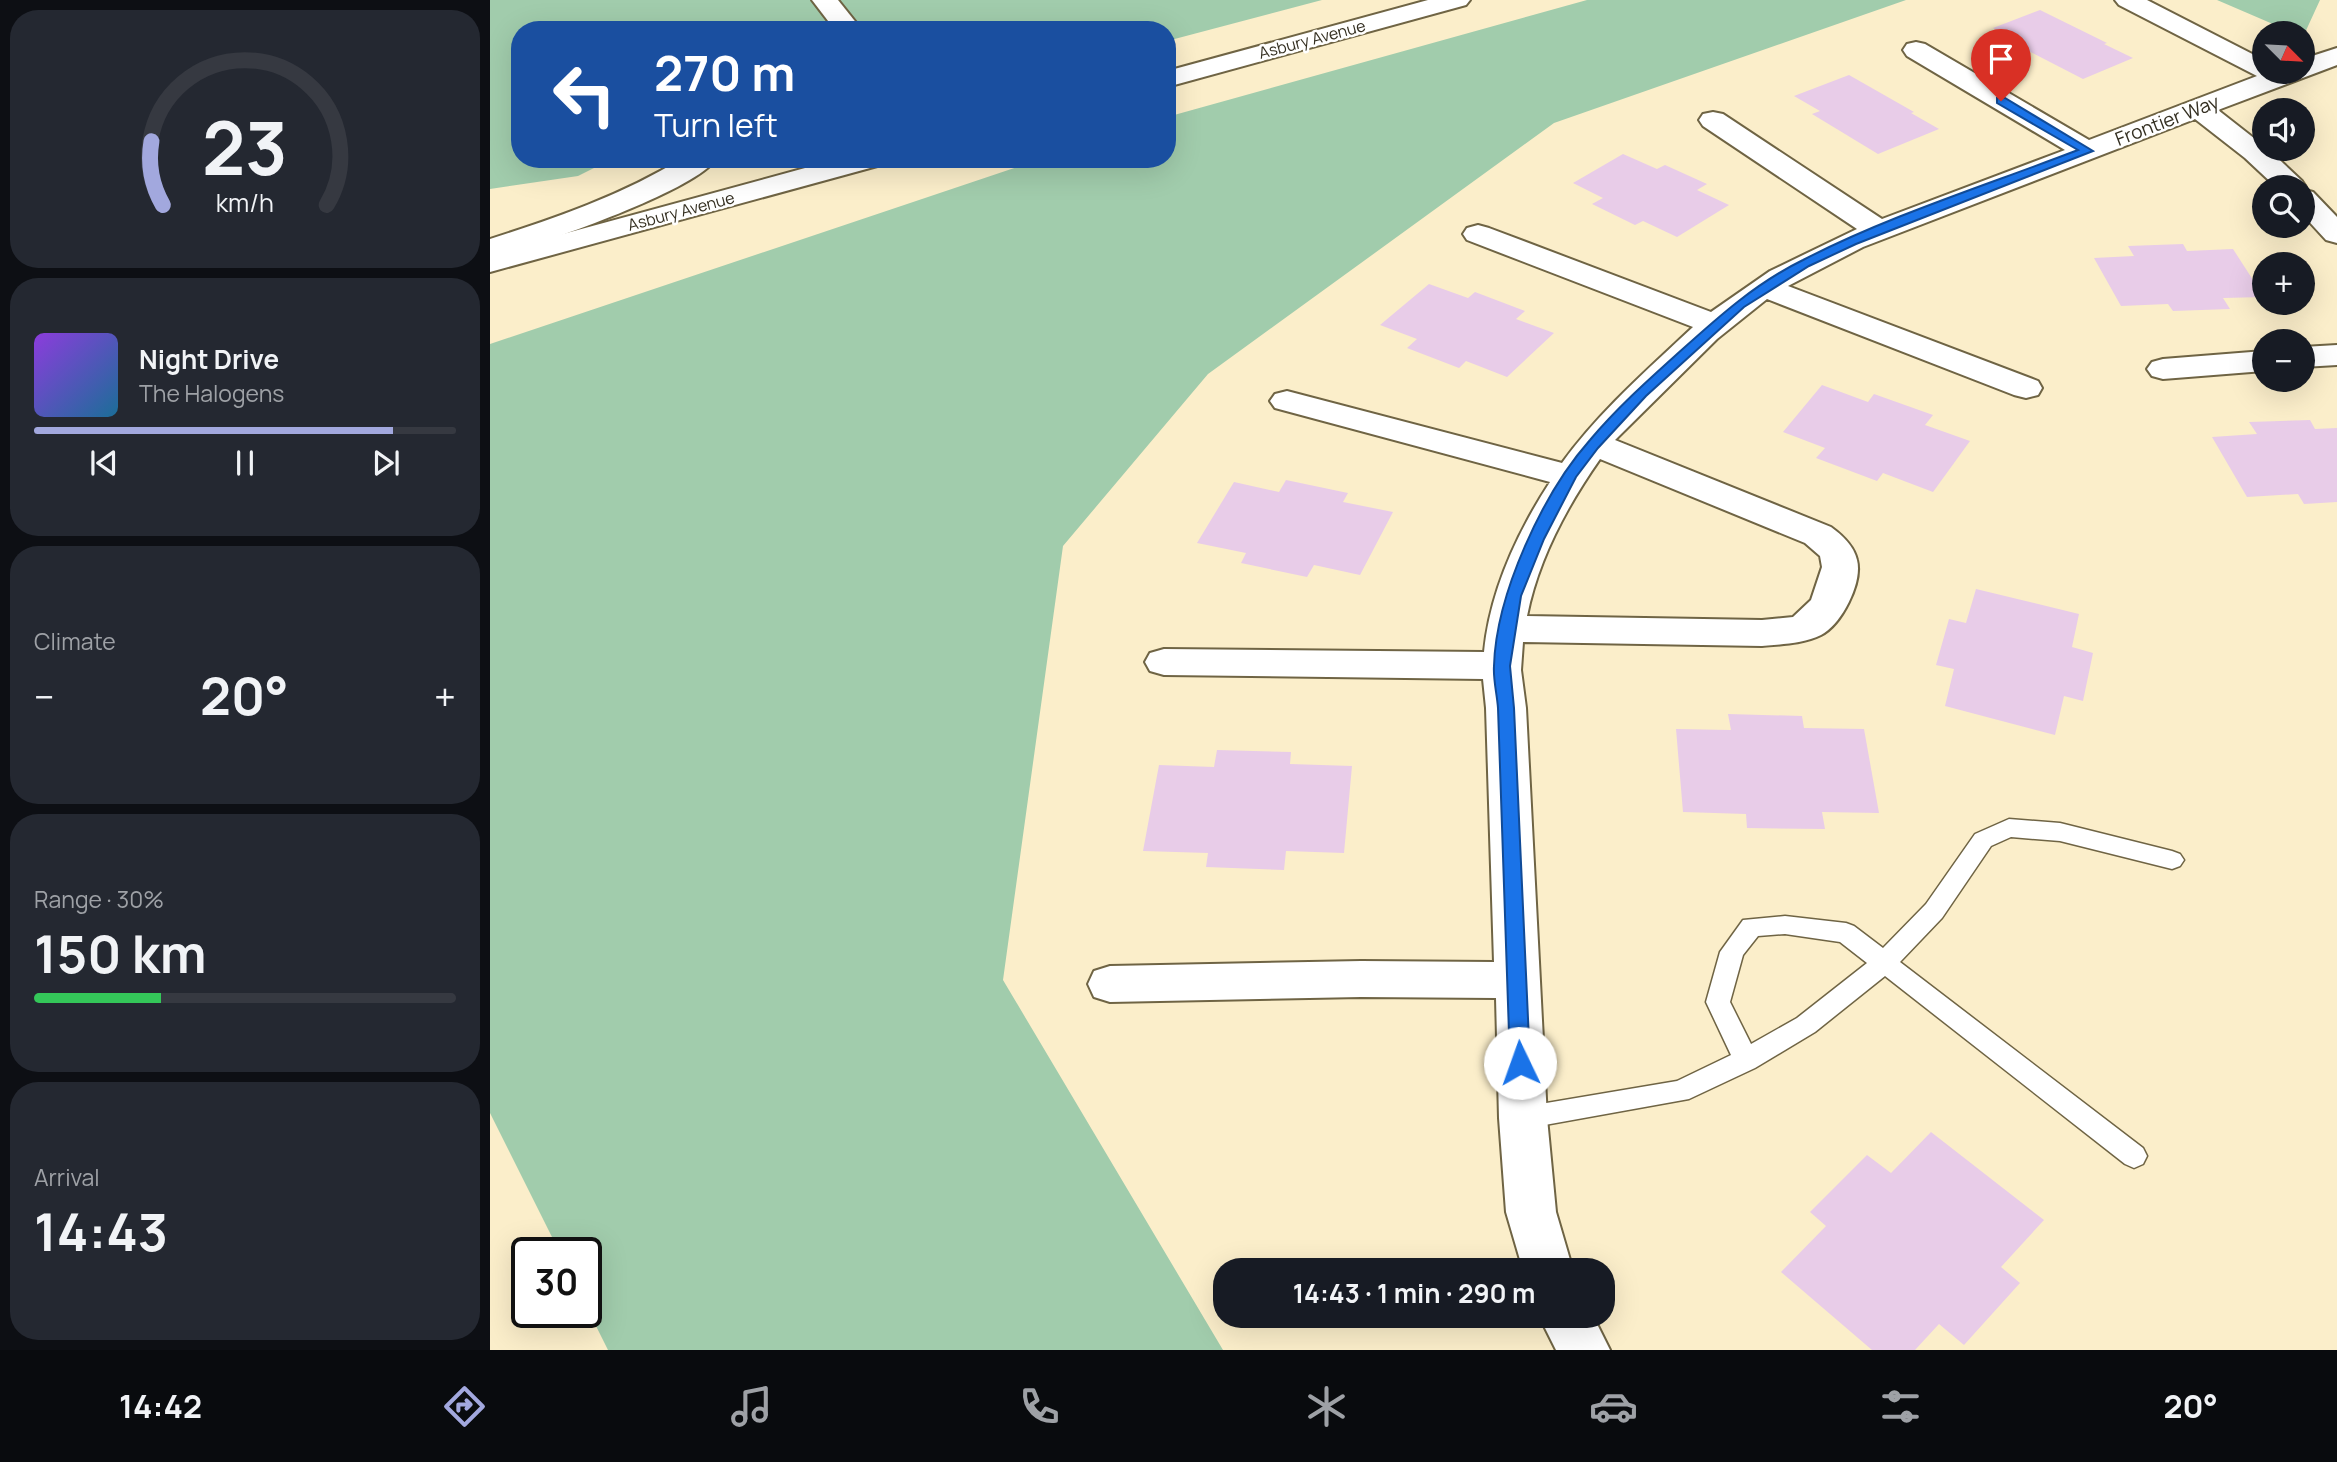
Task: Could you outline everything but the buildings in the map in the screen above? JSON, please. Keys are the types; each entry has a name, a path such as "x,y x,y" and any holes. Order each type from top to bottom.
{"main road":[{"path":"816,21 817,0"},
{"path":"825,0 842,21"},
{"name":"Asbury Avenue","path":"1176,77 1457,0"},
{"path":"2128,0 2252,58"},
{"path":"1916,50 2087,151"},
{"name":"Frontier Way","path":"2315,62 2337,56"},
{"name":"Frontier Way","path":"1544,1258 1531,1212 1523,1118 1504,648 1513,596 1570,476 1593,444 1641,393 1739,304 1805,263 1880,231 2200,108 2254,84"},
{"path":"2200,108 2279,175"},
{"path":"1713,120 1880,231"},
{"path":"490,249 614,206 687,168"},
{"name":"Asbury Avenue","path":"490,263 838,168"},
{"path":"2315,211 2337,234"},
{"path":"1478,234 1716,325"},
{"path":"1765,287 2026,388"},
{"path":"2315,357 2337,355"},
{"path":"2163,369 2252,361"},
{"path":"1287,401 1570,476"},
{"path":"1164,663 1762,633 1801,629 1815,621 1830,599 1838,578 1840,561 1829,543 1818,535 1593,444"},
{"path":"1110,985 1360,979 1516,981"},
{"path":"1572,1328 1584,1350"}],"lane":[{"path":"1523,1118 1680,1091 1746,1060 1806,1025 1883,964 1934,911 1983,840 2009,828 2060,832 2172,860"},
{"path":"1746,1060 1718,1002 1732,952 1751,927 1786,925 1846,933 2134,1156"}],"green space":[{"path":"490,0 1322,0 1176,39 1176,21 511,21 511,168 594,168 578,176 490,189"},
{"path":"1587,0 1906,0 1554,123 1208,374 1063,546 1003,980 1223,1350 608,1350 597,1328 602,1328 602,1237 552,1237 490,1113 490,344 1014,168 1176,168 1176,114"},
{"path":"2217,0 2320,0 2310,21 2266,21"}],"route":[{"path":"1520,1063 1502,666 1513,596 1536,539 1570,476 1593,444 1641,393 1739,304 1805,263 1852,241 2087,151 2001,101"}]}
